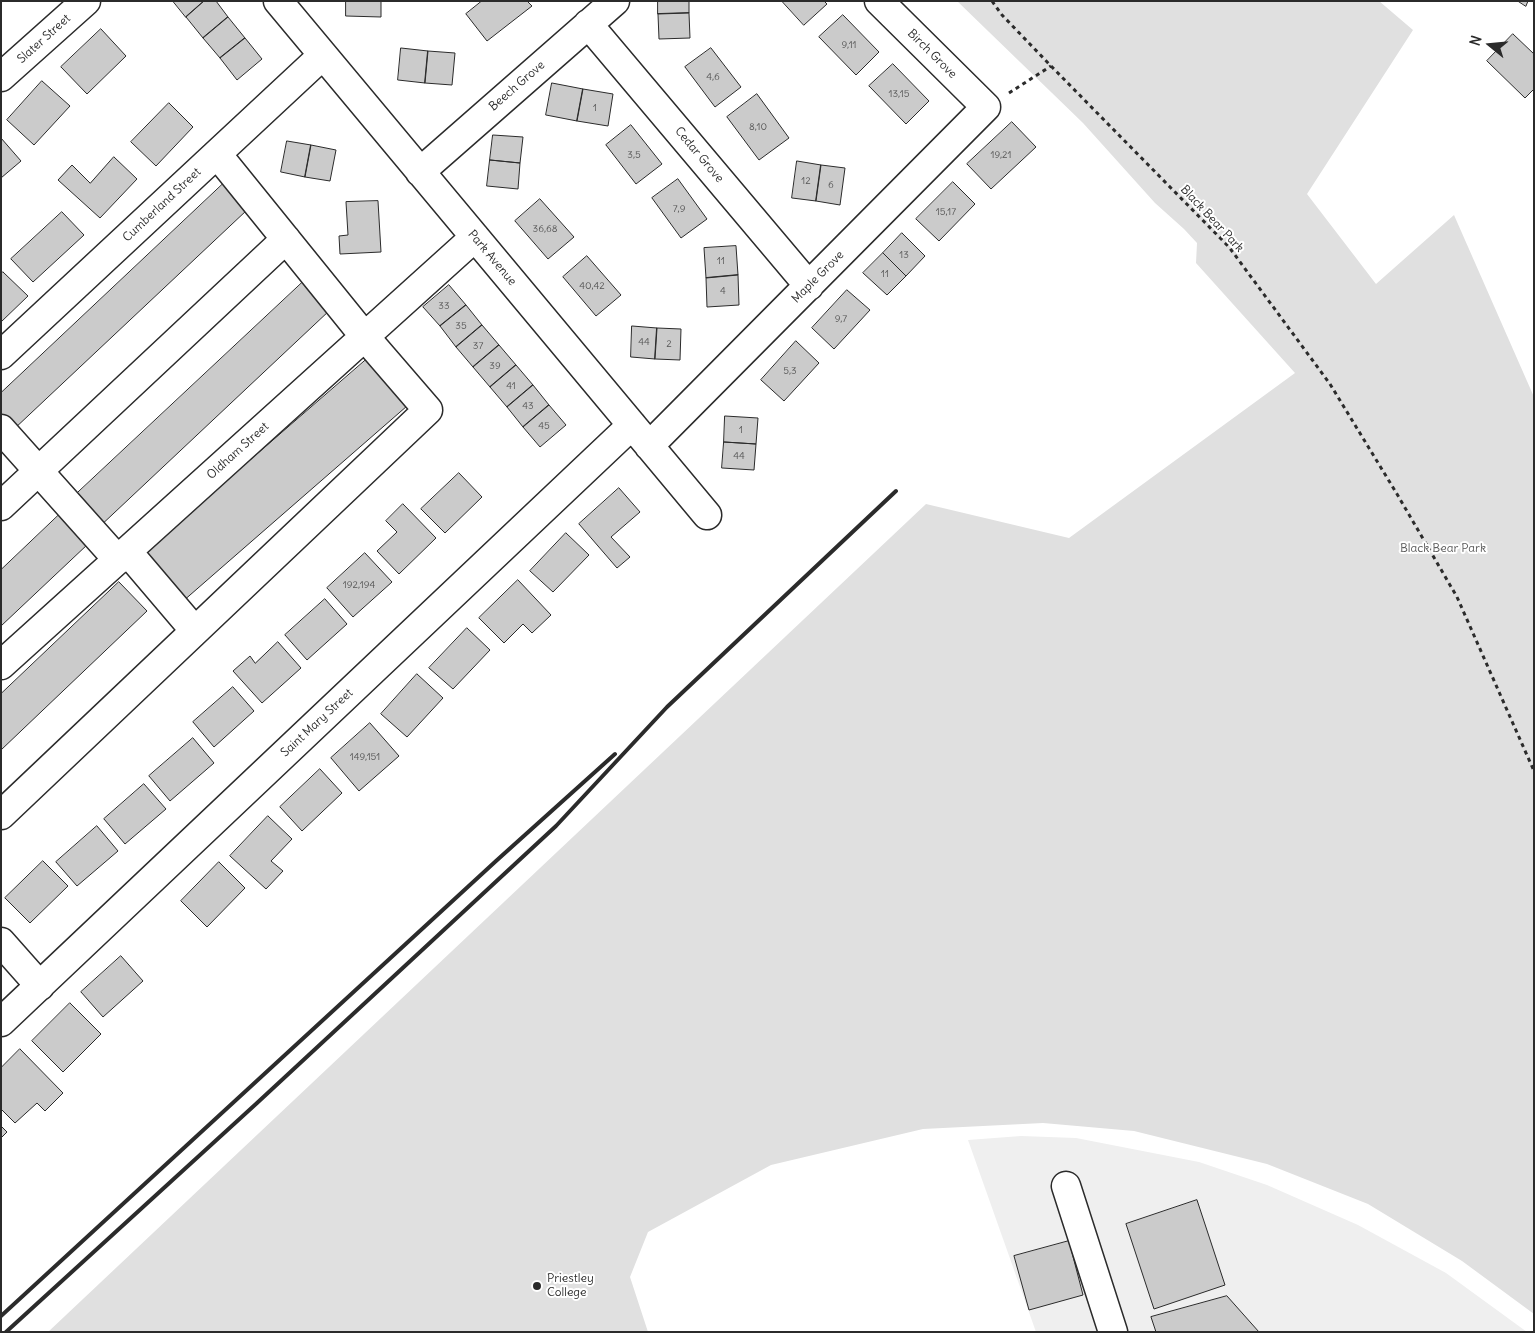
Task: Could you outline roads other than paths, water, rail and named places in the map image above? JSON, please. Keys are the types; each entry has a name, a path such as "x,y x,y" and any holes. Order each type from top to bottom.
{"street":[{"name":"Slater Street","path":"1,77 86,1"},
{"name":"Park Avenue","path":"278,1 707,515"},
{"name":"Beech Grove","path":"420,172 615,1"},
{"name":"Birch Grove","path":"879,1 986,107"},
{"name":"Cedar Grove","path":"588,24 809,286"},
{"name":"Cumberland Street","path":"1,355 323,55"},
{"name":"Maple Grove","path":"649,446 986,107"},
{"path":"1,815 428,410 365,336 217,154"},
{"name":"Oldham Street","path":"1,665 475,237"},
{"path":"1,506 286,239"},
{"name":"Saint Mary Street","path":"1,1022 632,425"},
{"path":"1,429 39,471 123,555 195,631"},
{"path":"1,942 40,986"},
{"path":"1066,1186 1113,1332"}],"railway":[{"path":"6,1332 556,826 667,707 896,491"},
{"path":"1,1316 615,754"}],"place":[{"name":"Priestley College","path":"537,1286"}],"park label":[{"name":"Black Bear Park","path":"1443,549"}]}
